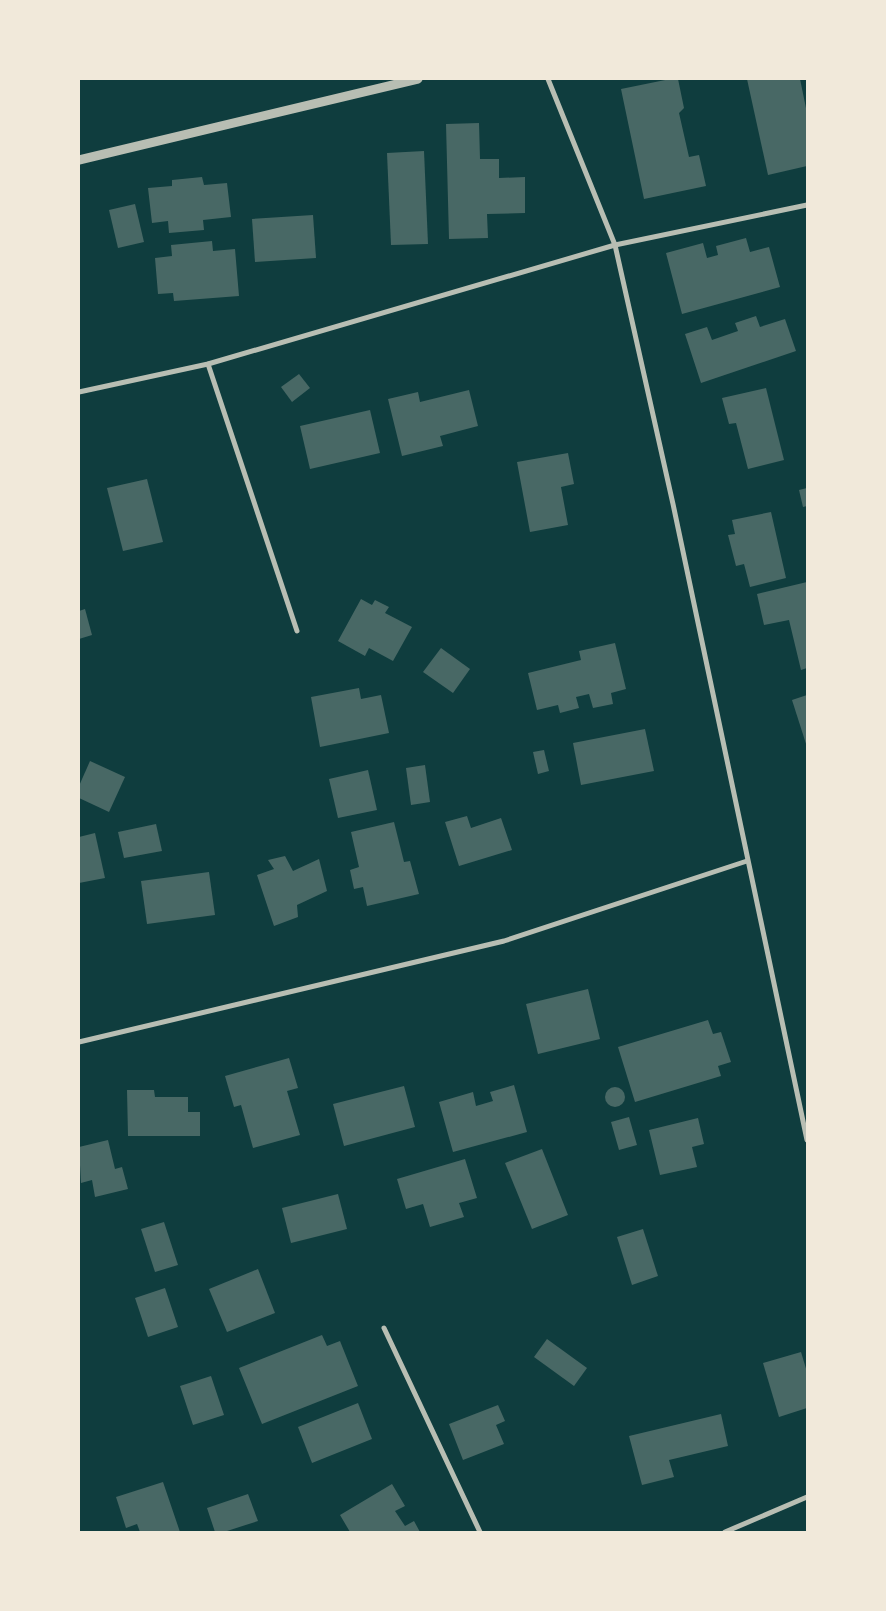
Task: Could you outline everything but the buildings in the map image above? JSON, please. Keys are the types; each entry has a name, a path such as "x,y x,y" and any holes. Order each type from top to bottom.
{"street":[{"path":"79,160 418,79"},
{"path":"548,79 615,245 673,504 807,1140"},
{"path":"79,392 208,364 615,245 807,204"},
{"path":"208,364 297,631"},
{"path":"79,1042 504,941 747,861"},
{"path":"384,1328 480,1532"},
{"path":"725,1532 807,1497"}]}
